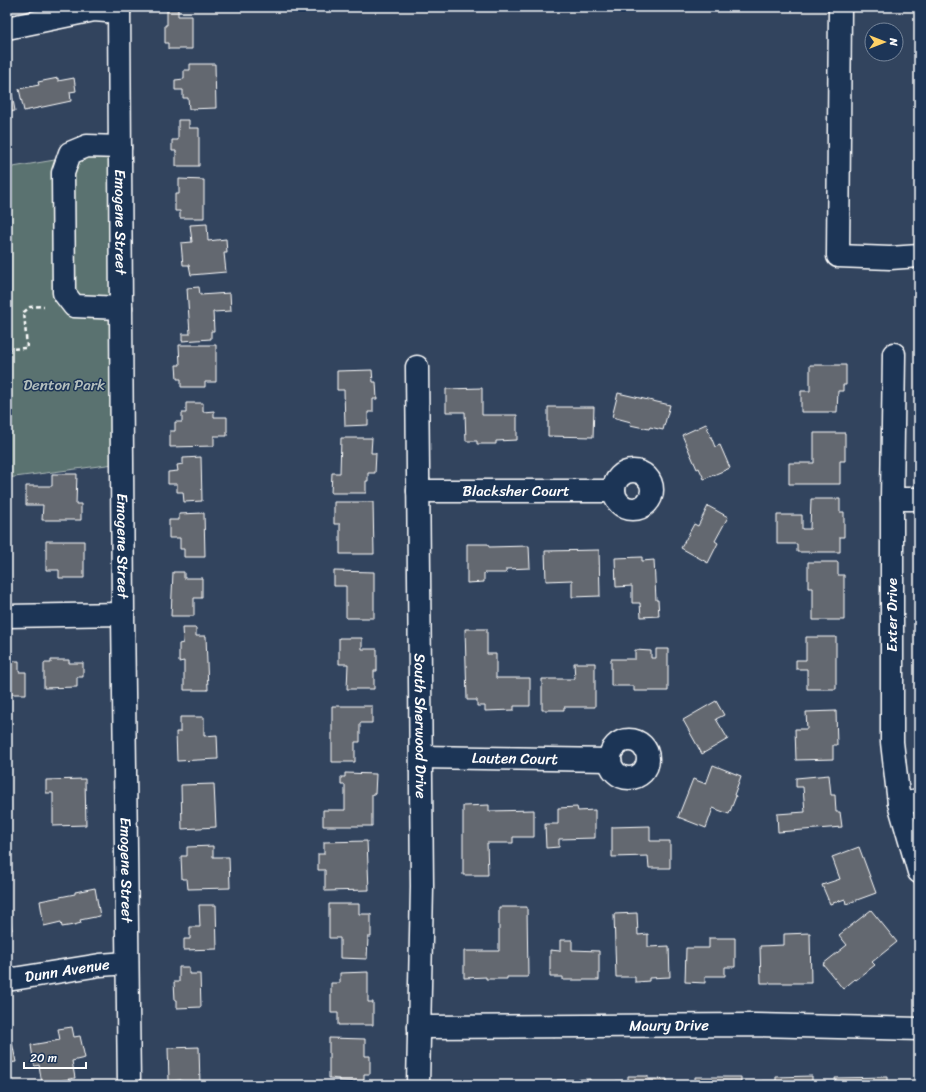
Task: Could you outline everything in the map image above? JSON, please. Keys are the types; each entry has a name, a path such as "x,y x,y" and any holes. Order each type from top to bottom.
{"street":[{"path":"840,7 838,256 890,258 919,256"},
{"path":"7,28 94,10 119,9"},
{"name":"Emogene Street","path":"119,9 122,614 129,1085"},
{"path":"120,147 87,146 70,153 63,173 64,293 74,306 121,308"},
{"name":"Exter Drive","path":"894,354 892,499 892,742 909,801 919,872"},
{"name":"South Sherwood Drive","path":"417,368 422,886 418,1085"},
{"name":"Blacksher Court","path":"418,491 614,491"},
{"path":"892,499 919,499"},
{"path":"7,616 122,614"},
{"name":"Lauten Court","path":"421,757 610,760"},
{"name":"Dunn Avenue","path":"7,980 100,965 127,963"},
{"name":"Maury Drive","path":"420,1027 754,1025 919,1029"}],"path":[{"path":"7,349 27,348 24,312 30,307 44,306"}],"green space":[{"name":"Denton Park","path":"120,149 122,463 7,478 7,168"}],"building":[{"path":"167,9 178,9 178,16 192,16 192,49 168,49 168,43 165,43"},
{"path":"190,64 215,64 216,108 189,109 188,98 183,98 183,90 175,90 175,80 184,79 184,70 190,70"},
{"path":"58,78 58,81 74,78 76,91 70,92 71,101 24,111 19,89 39,85 38,82"},
{"path":"11,88 15,111 7,112 7,89"},
{"path":"178,120 189,120 189,128 199,128 199,166 176,166 176,151 172,151 172,140 178,140"},
{"path":"179,179 204,180 204,218 180,218 180,211 175,211 175,194 179,194"},
{"path":"207,224 208,241 226,239 227,253 224,253 226,272 191,275 189,265 183,265 181,243 192,242 190,225"},
{"path":"199,287 200,295 230,293 231,311 213,312 214,331 211,331 211,339 182,341 182,334 190,334 187,288"},
{"path":"179,345 216,345 216,382 205,382 205,387 181,387 181,379 177,379 176,365 180,365"},
{"path":"810,365 846,365 846,385 843,385 843,391 838,391 837,412 801,412 801,391 810,391"},
{"path":"372,370 373,382 376,382 377,399 373,399 373,412 368,412 368,425 345,426 344,390 337,390 337,371"},
{"path":"482,388 482,415 517,415 517,440 496,441 496,444 477,444 477,441 466,441 465,412 446,412 446,389"},
{"path":"618,393 670,405 663,430 630,425 631,422 612,417"},
{"path":"186,403 203,403 203,412 214,411 214,417 227,417 227,436 214,436 214,446 170,447 170,431 175,431 175,422 182,422 182,413 186,413"},
{"path":"548,407 594,407 593,437 548,436"},
{"path":"706,424 715,447 720,445 730,468 704,479 699,468 697,469 682,435"},
{"path":"814,433 845,433 845,461 840,461 840,484 789,484 789,463 814,463"},
{"path":"341,438 372,438 371,453 376,453 375,473 368,473 366,493 331,493 332,473 340,473"},
{"path":"201,457 202,501 184,502 183,492 177,492 177,484 168,484 168,472 178,471 177,465 183,464 183,458"},
{"path":"52,474 77,474 76,504 81,504 81,520 42,520 43,505 26,505 26,486 52,486"},
{"path":"811,499 840,499 840,512 844,512 844,537 840,537 840,552 797,552 797,544 777,544 777,515 802,515 802,529 810,529"},
{"path":"334,502 373,502 374,554 340,554 340,524 334,524"},
{"path":"708,506 728,517 715,541 718,543 708,563 681,548 694,524 698,526"},
{"path":"204,513 205,557 184,557 184,549 180,549 180,538 169,538 169,520 179,520 179,514"},
{"path":"46,541 84,541 84,578 59,578 59,570 46,570"},
{"path":"467,544 488,544 489,547 529,546 530,568 506,569 506,573 484,573 484,582 467,583"},
{"path":"599,550 600,596 572,597 572,580 546,581 545,551"},
{"path":"642,557 642,561 654,560 656,600 658,600 659,616 641,617 640,603 632,603 632,586 616,587 615,558"},
{"path":"808,562 838,562 838,575 844,575 844,620 813,620 813,588 808,588"},
{"path":"334,571 374,572 374,618 346,618 346,586 334,586"},
{"path":"173,572 184,572 184,578 202,578 202,598 194,598 194,616 171,616"},
{"path":"182,628 196,628 196,636 206,636 208,690 184,690 184,661 179,662 179,644 183,643"},
{"path":"465,629 487,629 487,654 496,654 496,678 530,678 530,706 514,706 514,710 485,711 485,706 477,706 477,700 467,700"},
{"path":"806,637 836,637 836,689 807,689 807,669 796,669 796,660 806,660"},
{"path":"339,638 362,638 362,649 377,649 377,671 374,671 374,689 347,689 348,664 339,664"},
{"path":"656,649 668,649 668,691 634,691 634,686 611,686 611,659 635,659 635,650 651,651 651,658 656,658"},
{"path":"51,660 69,660 69,663 83,663 83,677 77,677 77,687 44,688 44,663 51,663"},
{"path":"7,661 19,661 19,672 26,672 26,694 7,694"},
{"path":"574,663 595,663 595,707 564,707 564,710 542,710 542,679 575,679"},
{"path":"716,701 724,715 716,719 728,739 702,754 683,720"},
{"path":"332,706 372,706 372,723 360,723 360,742 355,742 355,762 332,762"},
{"path":"836,711 837,745 833,745 833,759 796,760 795,729 807,729 806,712"},
{"path":"180,717 204,717 204,736 217,735 218,759 177,761 176,732 180,732"},
{"path":"713,765 741,776 734,795 736,796 729,814 713,808 706,828 678,817 693,779 706,784"},
{"path":"345,773 376,774 375,794 372,794 372,826 323,826 323,810 345,810 345,785 341,785 341,777 345,777"},
{"path":"829,775 831,795 835,795 836,812 840,812 842,827 778,832 777,814 805,812 803,787 796,787 796,778"},
{"path":"85,779 86,825 53,826 53,793 46,793 46,780"},
{"path":"214,784 216,827 182,829 181,785"},
{"path":"489,805 489,811 534,810 534,837 513,837 513,843 487,843 488,875 463,875 463,806"},
{"path":"577,807 578,811 595,810 595,838 559,839 559,847 546,848 545,824 558,824 558,808"},
{"path":"650,826 650,841 670,841 670,868 649,868 648,856 612,857 612,827"},
{"path":"367,841 369,890 325,891 325,870 318,870 318,854 324,854 324,842"},
{"path":"213,846 213,857 229,857 230,888 188,889 187,879 182,879 181,856 187,856 187,847"},
{"path":"859,847 876,893 846,904 845,899 830,904 822,885 840,879 832,857"},
{"path":"95,888 100,916 80,920 81,923 74,925 62,927 61,922 44,926 40,901 75,894 75,892"},
{"path":"329,904 359,904 359,914 371,914 371,937 368,937 367,959 340,958 340,938 329,938"},
{"path":"199,905 216,905 217,949 184,950 184,939 190,939 190,927 200,927"},
{"path":"499,907 527,907 528,977 507,977 507,979 486,979 486,977 464,978 464,951 499,951"},
{"path":"7,909 12,930 7,931"},
{"path":"871,910 897,942 872,962 875,965 843,989 823,964 847,945 839,935"},
{"path":"637,913 638,935 648,934 648,947 669,946 670,977 649,978 649,981 635,982 635,977 616,977 614,914"},
{"path":"810,933 811,983 761,983 760,946 784,945 784,934"},
{"path":"709,938 735,938 735,967 725,967 725,976 705,976 705,983 685,982 686,948 709,948"},
{"path":"560,940 572,940 572,950 599,951 599,980 563,980 563,977 550,977 550,950 560,951"},
{"path":"179,967 189,967 189,974 200,974 201,1007 177,1008 174,982 179,982"},
{"path":"368,972 368,1002 373,1002 373,1025 338,1025 338,1013 331,1013 331,983 340,983 340,973"},
{"path":"72,1027 74,1037 80,1036 85,1058 72,1061 75,1078 42,1084 39,1065 34,1065 31,1045 60,1040 58,1029"},
{"path":"329,1038 365,1039 365,1056 370,1056 370,1074 364,1074 364,1082 339,1081 339,1079 329,1078"},
{"path":"12,1042 16,1062 7,1063 7,1043"},
{"path":"199,1047 200,1085 181,1085 181,1080 169,1081 168,1048"},
{"path":"628,1076 648,1076 648,1079 667,1079 667,1085 616,1085 616,1081 628,1081"},
{"path":"812,1076 812,1085 762,1085 762,1081 776,1081 776,1077"},
{"path":"695,1077 741,1077 741,1085 695,1085"},
{"path":"887,1077 887,1085 836,1085 835,1078"},
{"path":"590,1079 590,1082 599,1082 599,1085 557,1085 557,1080"}]}
